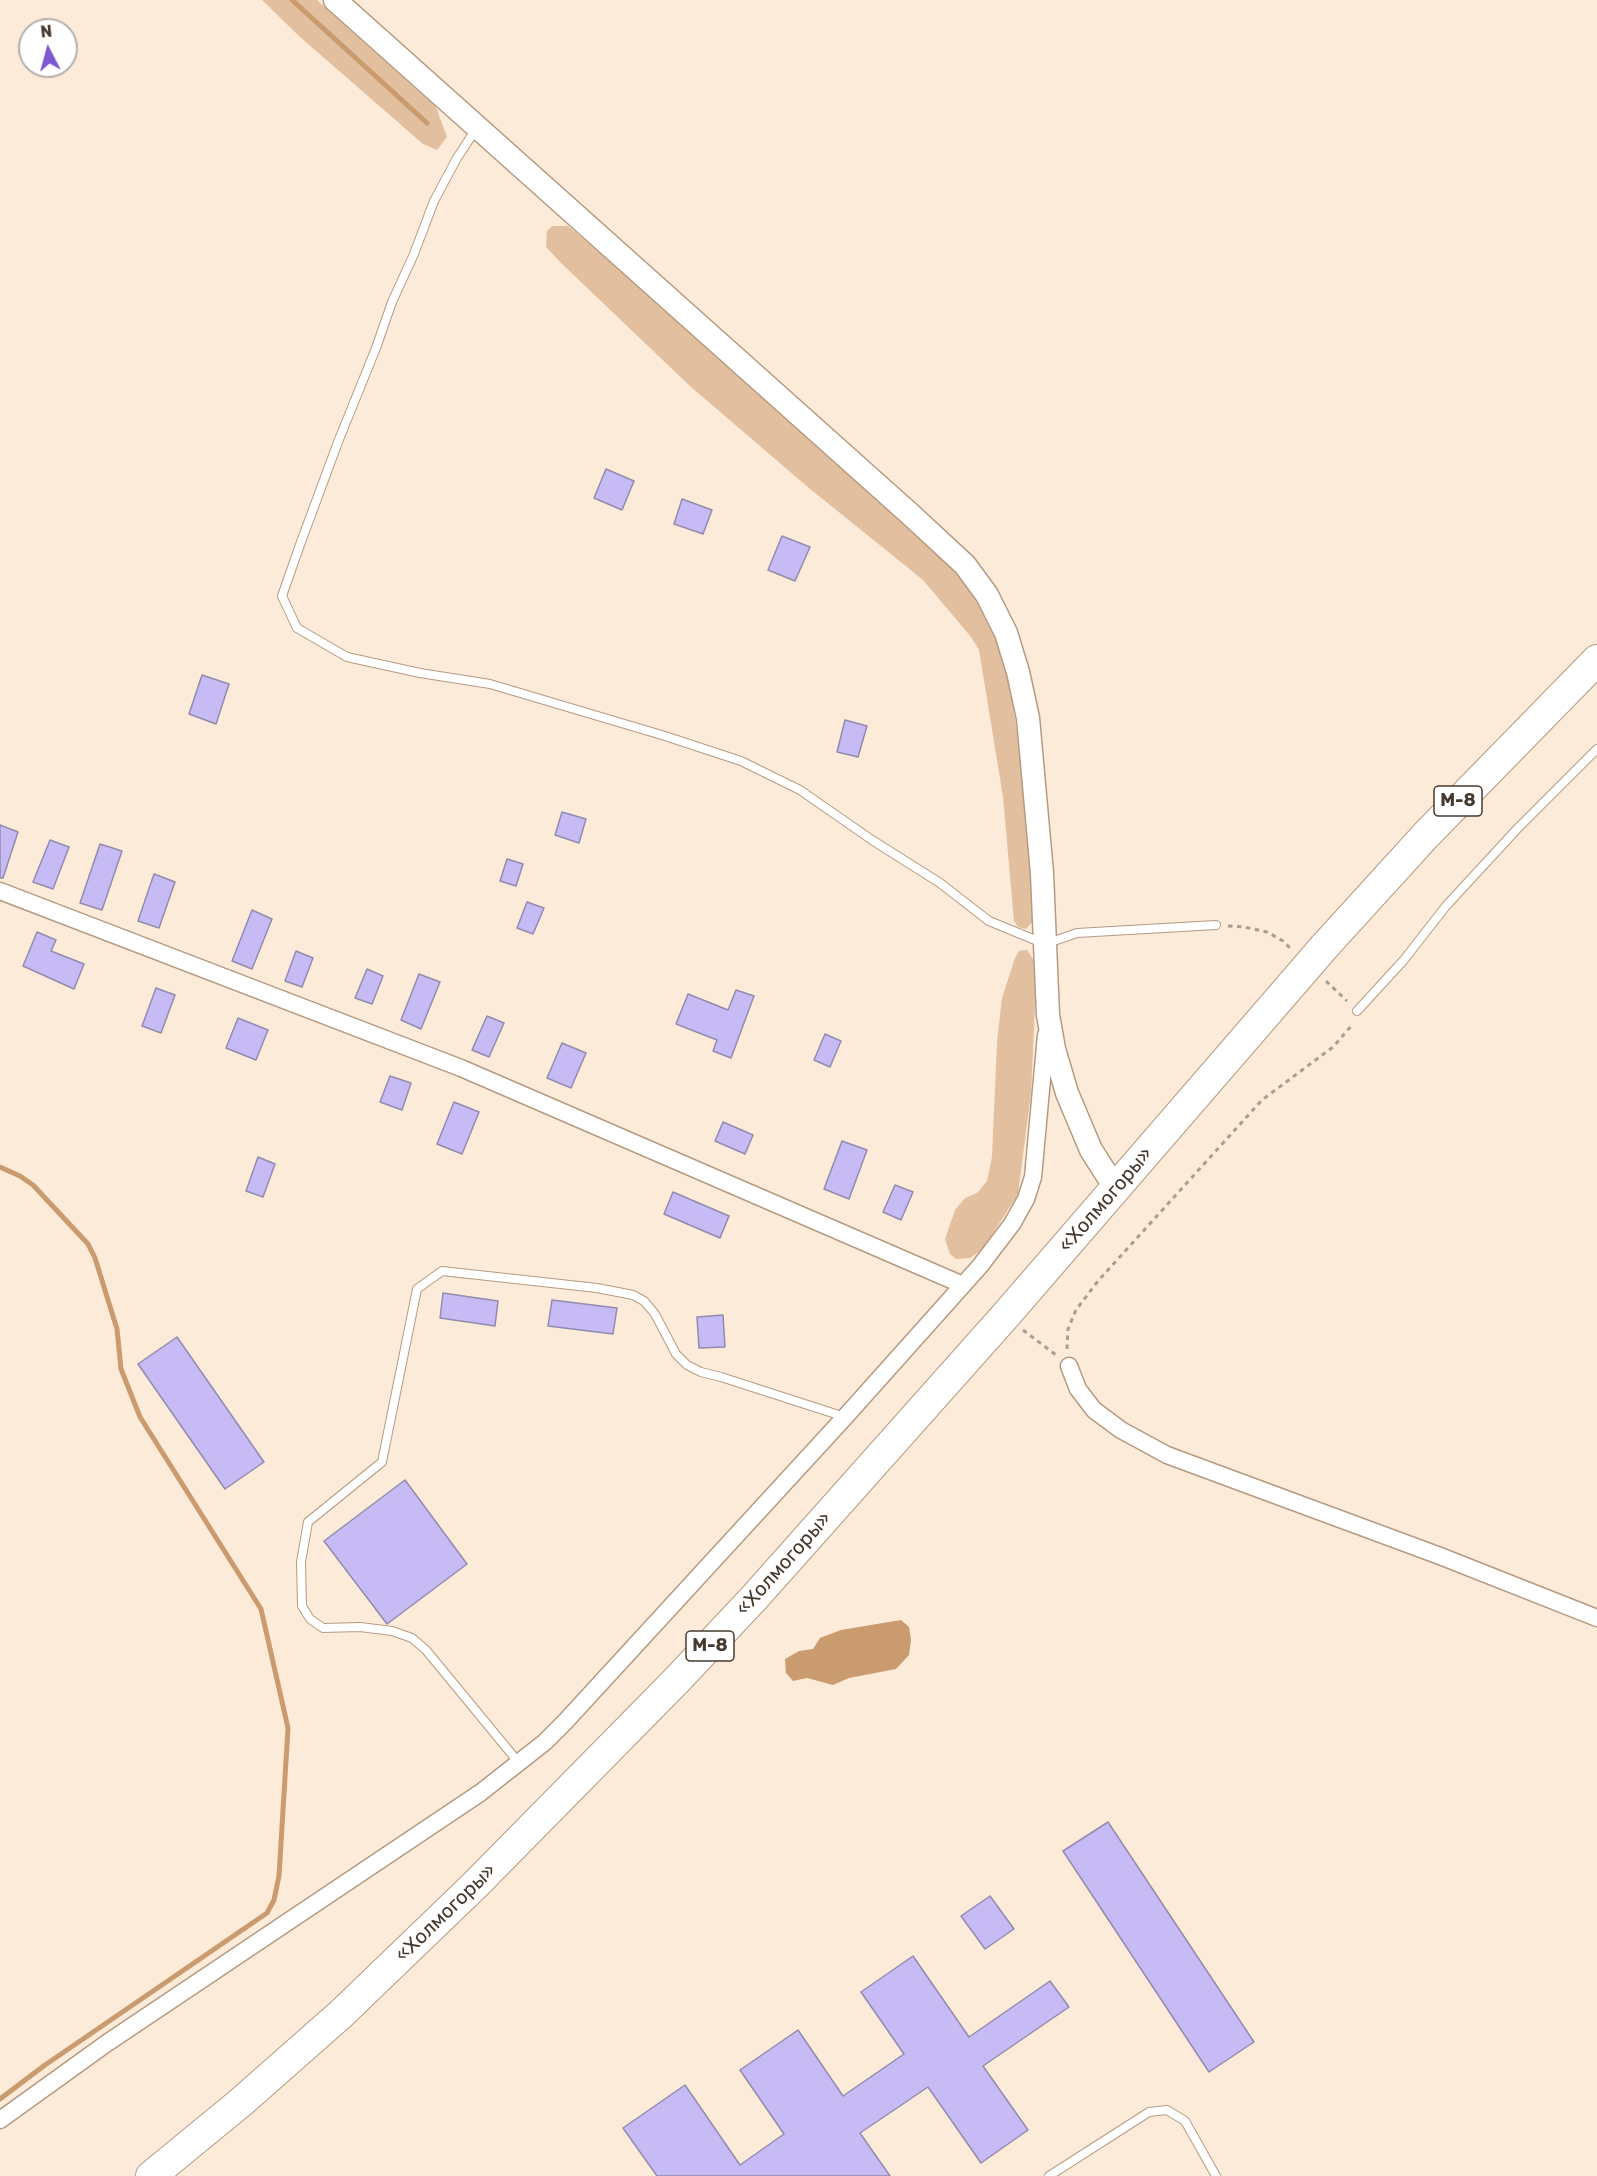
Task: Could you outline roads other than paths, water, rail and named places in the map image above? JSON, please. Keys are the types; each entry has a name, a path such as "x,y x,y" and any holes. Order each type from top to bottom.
{"highway":[{"name":"«Холмогоры»","path":"151,2176 240,2103 341,2014 476,1885 676,1682 762,1589 1116,1189 1324,947 1426,835 1597,660"}],"street":[{"path":"0,2120 107,2043 480,1793 519,1764 564,1724 845,1418 996,1247 1026,1198 1035,1164 1048,1016 1042,873 1028,718 1018,672 1006,633 987,595 966,565 335,0"},
{"path":"0,891 461,1068 963,1285"},
{"path":"1048,1016 1054,1049 1067,1093 1091,1150 1116,1189"},
{"path":"1040,1100 1067,1093"},
{"path":"1069,1366 1078,1389 1094,1410 1121,1430 1167,1455 1440,1556 1597,1618"}],"lane":[{"path":"477,127 434,201 414,254 392,302 297,553 282,596 297,628 347,657 420,673 490,684 741,761 800,790 872,840 940,883 989,921 1045,944 1077,933 1216,925"},
{"path":"1357,1011 1403,961 1446,906 1517,829 1594,761 1597,748"},
{"path":"519,1764 426,1650 412,1638 392,1631 360,1627 323,1628 310,1619 302,1606 301,1562 308,1521 382,1461 417,1289 442,1271 597,1288 633,1295 644,1301 655,1314 676,1354 687,1365 700,1372 845,1418"},
{"path":"1049,2176 1149,2112 1167,2110 1185,2121 1216,2176"}],"waterway":[{"path":"292,0 427,123"},
{"path":"0,1167 33,1185 88,1244 95,1258 117,1329 121,1369 140,1417 261,1609 288,1728 279,1876 274,1900 267,1913 45,2065 0,2099"}]}
